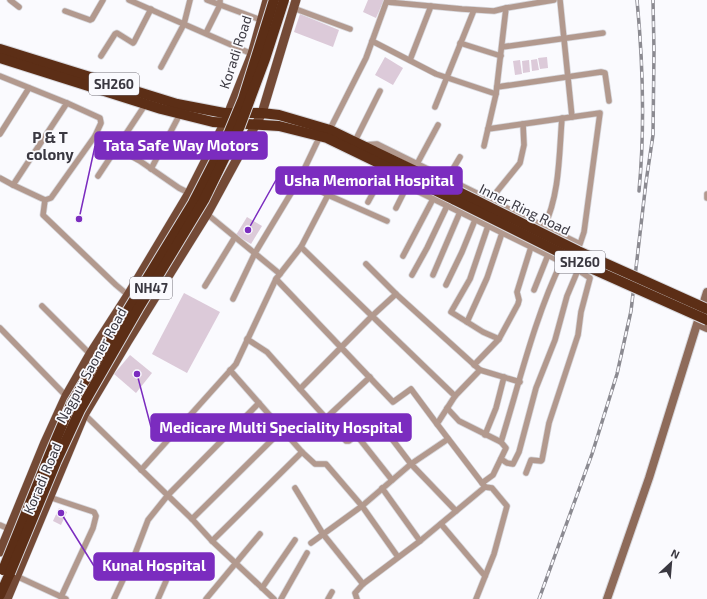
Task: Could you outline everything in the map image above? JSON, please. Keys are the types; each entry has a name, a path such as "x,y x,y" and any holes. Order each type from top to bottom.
{"highway":[{"name":"Nagpur Saoner Road","path":"0,595 6,573 49,456 72,402 193,203 228,135 243,98 274,0"},
{"name":"Nagpur Saoner Road","path":"6,573 80,410 138,309 204,200 240,126 265,59 284,0"},
{"name":"SH260","path":"0,49 177,104 227,118 257,124"},
{"name":"SH260","path":"0,58 145,105 213,122 227,118 262,113"},
{"name":"Inner Ring Road","path":"262,113 279,115 326,135 375,161 702,322"},
{"name":"Inner Ring Road","path":"257,124 279,126 358,143 454,199 578,251 707,309"}],"main road":[{"name":"Koradi Road","path":"0,552 45,442 66,396 90,354 128,295 189,193 227,118 252,54 267,0"},
{"path":"262,113 295,4"},
{"path":"237,94 266,100"},
{"name":"NH47","path":"257,124 262,113"},
{"name":"Koradi Road","path":"6,599 6,573 49,497 84,415 205,217 257,124"},
{"path":"179,210 205,217"}],"street":[{"path":"10,0 19,7"},
{"path":"65,11 90,20 103,0"},
{"path":"129,0 252,54"},
{"path":"161,67 184,24 190,0"},
{"path":"207,0 220,3 261,20"},
{"path":"233,299 255,253 326,135 366,58 387,1 474,10 494,10 554,0"},
{"path":"560,0 572,117"},
{"path":"206,33 220,3"},
{"path":"295,4 350,29"},
{"path":"410,60 431,6"},
{"path":"484,146 496,94 506,8"},
{"path":"101,56 117,33 133,43 151,9"},
{"path":"435,107 474,10"},
{"path":"502,47 602,33"},
{"path":"372,41 446,78 496,94"},
{"path":"460,43 501,56"},
{"path":"497,87 601,72 605,74 609,101"},
{"path":"0,76 100,118 101,123 95,136 51,198 45,200 0,178"},
{"path":"0,134 29,88"},
{"path":"380,90 358,143 377,144 580,244 584,232 600,113 488,129"},
{"path":"13,185 67,103"},
{"path":"98,176 145,105"},
{"path":"151,169 180,114"},
{"path":"544,227 550,216 557,183 562,118"},
{"path":"490,200 520,163 524,145 523,124"},
{"path":"417,164 438,125"},
{"path":"95,136 189,193"},
{"path":"447,179 460,157"},
{"path":"375,161 379,170 433,199 454,199"},
{"path":"368,202 384,173"},
{"path":"299,180 328,195 386,221"},
{"path":"396,208 407,186"},
{"path":"141,470 236,364 276,279 301,247 328,195"},
{"path":"403,256 433,199"},
{"path":"454,199 460,212 562,261 590,278 581,312 578,335 550,424 542,460 531,460 526,473"},
{"path":"412,275 454,199"},
{"path":"45,200 43,215 128,295"},
{"path":"433,275 460,212"},
{"path":"205,217 235,237 280,274"},
{"path":"446,286 475,220"},
{"path":"488,226 470,279 451,312 483,332 499,339"},
{"path":"466,322 487,278 502,233"},
{"path":"205,286 235,237"},
{"path":"474,364 499,339 518,304 519,300 517,292 531,246"},
{"path":"301,247 455,396"},
{"path":"534,290 548,255"},
{"path":"500,442 534,334 555,275 562,261"},
{"path":"366,264 396,294 480,370 520,382"},
{"path":"501,459 513,464 520,452 536,388 555,340 567,296 578,270"},
{"path":"276,279 393,402 411,390 483,485 492,488 507,506 494,554 476,599"},
{"path":"300,389 372,316 396,294"},
{"path":"607,599 702,322 706,296"},
{"path":"42,306 90,354"},
{"path":"702,322 707,328"},
{"path":"0,328 84,415 168,495 212,541 274,599"},
{"path":"247,338 267,352 346,440 349,441 355,436 358,437 392,480"},
{"path":"230,370 302,452 315,464 326,464 362,506 398,557"},
{"path":"436,424 455,396 480,370"},
{"path":"326,418 370,377"},
{"path":"486,435 496,408 504,377"},
{"path":"114,599 135,554 148,520 168,495 259,403"},
{"path":"357,599 355,593 363,584 420,541 456,511 493,475 501,459 506,448 500,442 459,421 447,408"},
{"path":"379,422 410,464 456,511"},
{"path":"192,519 282,430"},
{"path":"311,543 362,506 410,464 448,439"},
{"path":"212,541 302,452"},
{"path":"295,488 323,534 363,584"},
{"path":"382,488 420,541"},
{"path":"6,573 64,598 93,528 96,516 94,512 49,497"},
{"path":"441,524 485,576"},
{"path":"0,525 9,529"},
{"path":"206,599 260,534"},
{"path":"262,588 295,540"},
{"path":"281,599 307,553"},
{"path":"158,599 166,581"},
{"path":"328,599 332,592"}],"building":[{"path":"368,0 384,0 376,18 363,12"},
{"path":"300,14 339,30 333,47 294,32"},
{"path":"385,57 403,68 393,85 375,75"},
{"path":"547,57 548,68 540,69 538,58"},
{"path":"537,59 539,70 532,71 531,60"},
{"path":"520,60 522,74 515,75 513,61"},
{"path":"529,60 530,72 523,73 522,61"},
{"path":"247,217 262,226 251,244 236,235"},
{"path":"184,293 220,312 187,373 152,354"},
{"path":"130,355 152,373 136,393 114,374"},
{"path":"59,508 67,512 61,525 53,521"}],"railway":[{"path":"637,0 641,47 643,119 639,191"},
{"path":"539,599 592,454 617,374 631,311 653,135 653,0"}],"place":[{"name":"Tata Safe Way Motors","path":"79,219"},
{"name":"Usha Memorial Hospital","path":"248,230"},
{"name":"Medicare Multi Speciality Hospital","path":"137,374"},
{"name":"Kunal Hospital","path":"61,513"}],"district":[{"name":"P & T colony","path":"50,146"}]}
